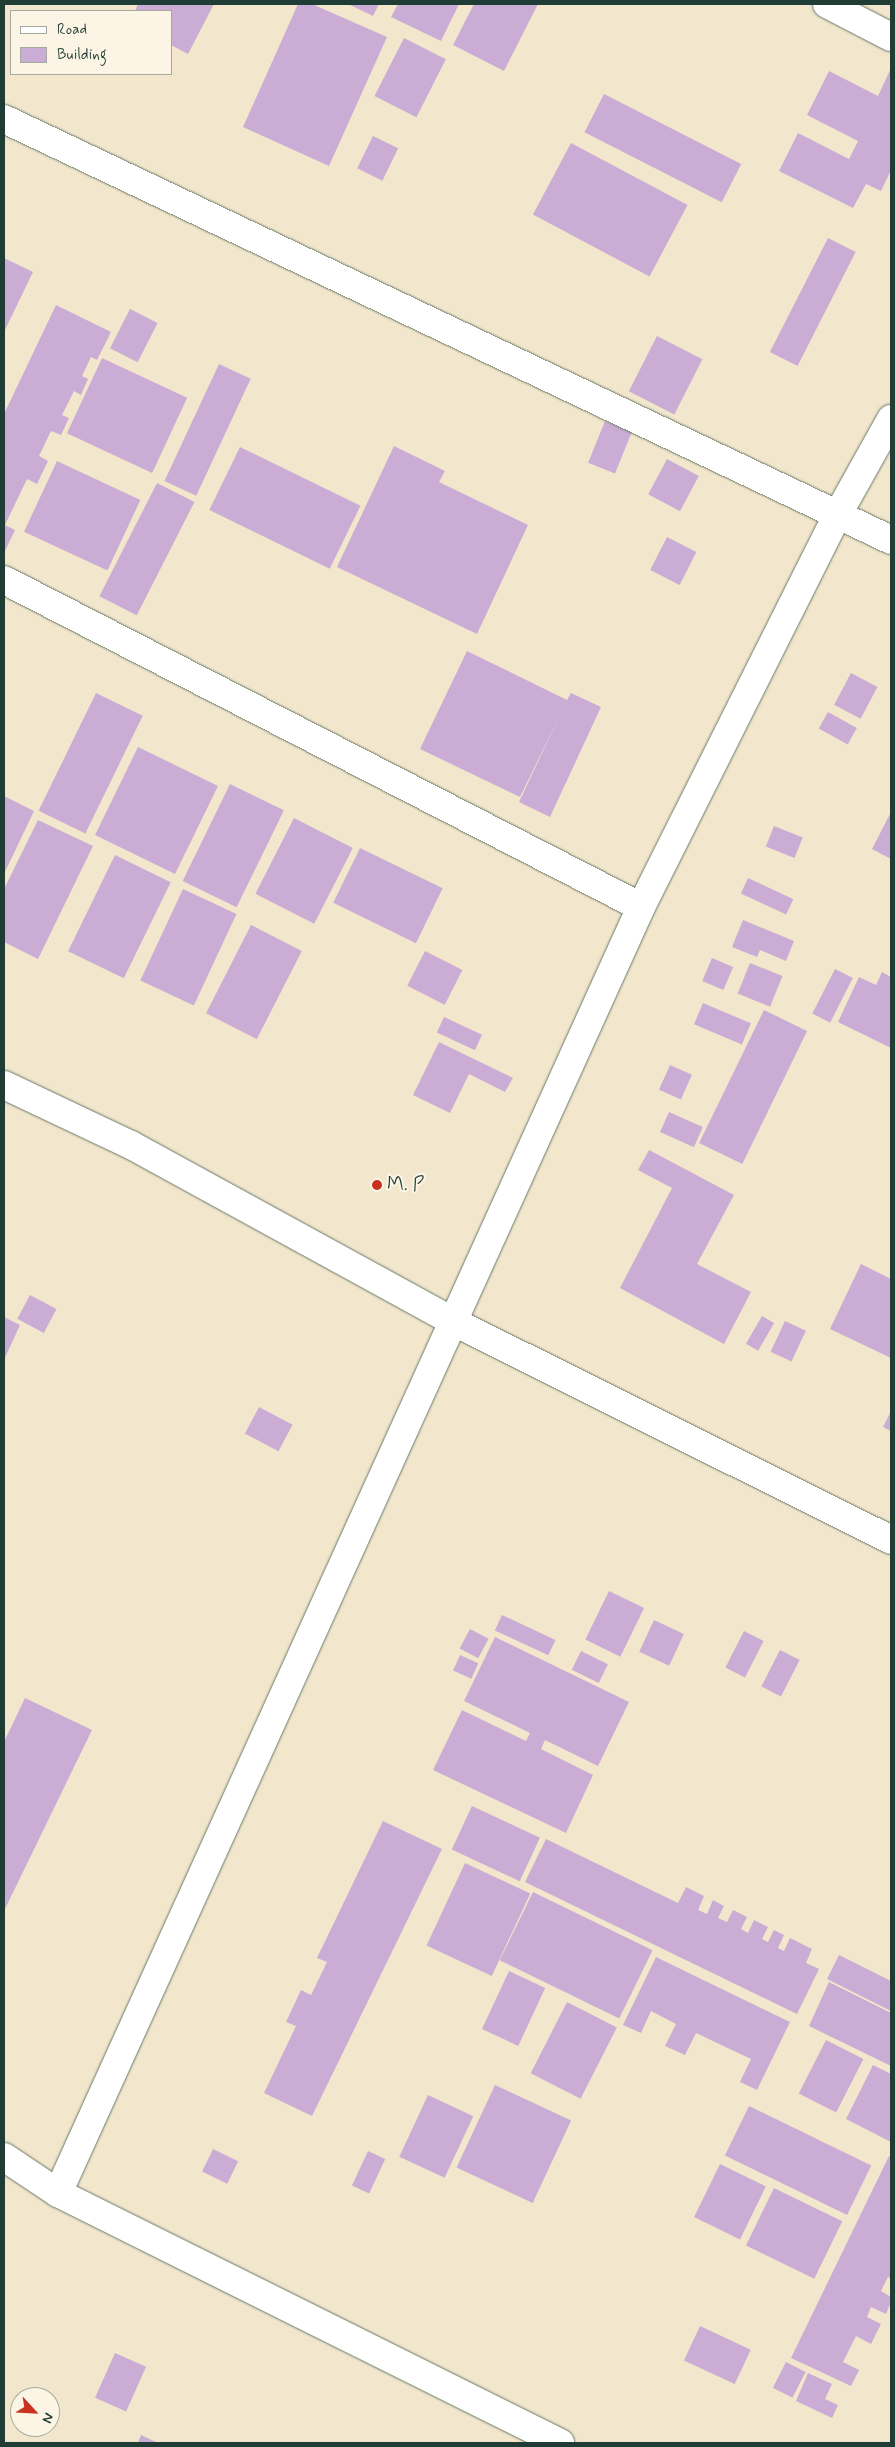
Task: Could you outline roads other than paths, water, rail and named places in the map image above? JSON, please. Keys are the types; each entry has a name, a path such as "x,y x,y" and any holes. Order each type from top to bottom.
{"street":[{"path":"827,4 891,37"},
{"path":"4,119 891,540"},
{"path":"58,2194 641,907 838,514 891,419"},
{"path":"4,580 641,907"},
{"path":"4,1085 131,1145 454,1322 891,1540"},
{"path":"4,2157 58,2194 560,2443"}],"place":[{"name":"M. P","path":"377,1185"}]}
